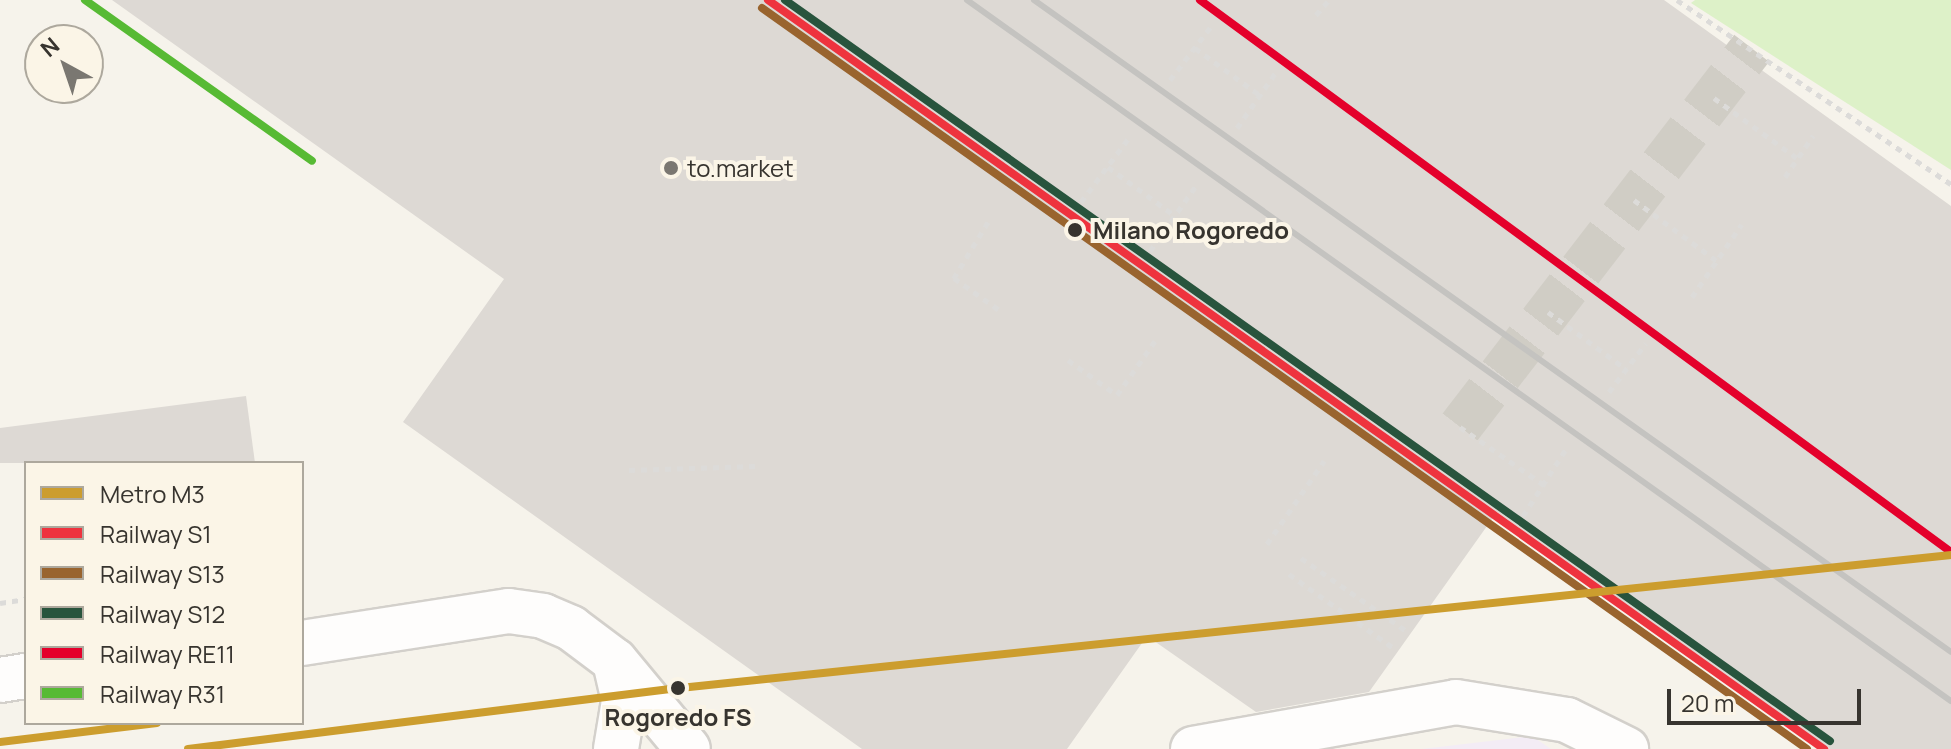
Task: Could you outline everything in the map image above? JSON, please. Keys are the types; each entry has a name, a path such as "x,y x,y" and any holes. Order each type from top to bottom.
{"street":[{"path":"304,643 509,611 543,616 571,628 615,661 688,749"},
{"path":"615,661 624,701 616,749"},
{"path":"0,680 24,676"},
{"path":"1193,749 1456,702 1567,720 1626,749"}],"path":[{"path":"1316,15 1329,0"},
{"path":"1677,0 1951,184"},
{"path":"1170,80 1212,25"},
{"path":"1195,48 1261,96"},
{"path":"1237,128 1276,72"},
{"path":"1714,98 1797,158"},
{"path":"1081,202 1131,135"},
{"path":"1785,177 1813,136"},
{"path":"1108,167 1174,215"},
{"path":"1150,251 1198,183"},
{"path":"1634,200 1717,261"},
{"path":"988,222 954,278 1002,312"},
{"path":"1692,297 1742,224"},
{"path":"1548,312 1626,369"},
{"path":"1068,360 1117,395 1155,341"},
{"path":"1609,392 1646,343"},
{"path":"1460,427 1544,485"},
{"path":"1523,516 1568,446"},
{"path":"1267,544 1324,461"},
{"path":"629,470 756,466"},
{"path":"1301,558 1408,632"},
{"path":"1289,574 1395,649"},
{"path":"0,603 24,599"}],"shaded area":[{"path":"1532,736 1551,749 1422,749"}],"green space":[{"path":"1695,0 1951,0 1951,170 1691,3"}],"building":[{"path":"112,0 1664,0 1951,206 1951,749 1830,749 1497,512 1369,692 1256,712 1147,636 1067,749 862,749 403,422 504,279"},
{"path":"246,396 255,461 0,463 0,428"}],"tunnel":[{"path":"1460,427 1752,48"}],"railway":[{"path":"967,0 1951,701"},
{"path":"1034,0 1951,652"}],"metro line":[{"name":"M3","path":"188,749 680,688 1951,555"},
{"name":"M3","path":"0,742 140,725"}],"rail line":[{"name":"R31","path":"85,0 312,161"},
{"name":"S1","path":"768,0 1824,749"},
{"name":"S12","path":"785,0 1830,741"},
{"name":"RE11","path":"1200,0 1951,552"},
{"name":"S13","path":"762,8 1807,749"}],"place":[{"name":"to.market","path":"671,168"},
{"name":"Milano Rogoredo","path":"1075,230"},
{"name":"Rogoredo FS","path":"678,688"}]}
